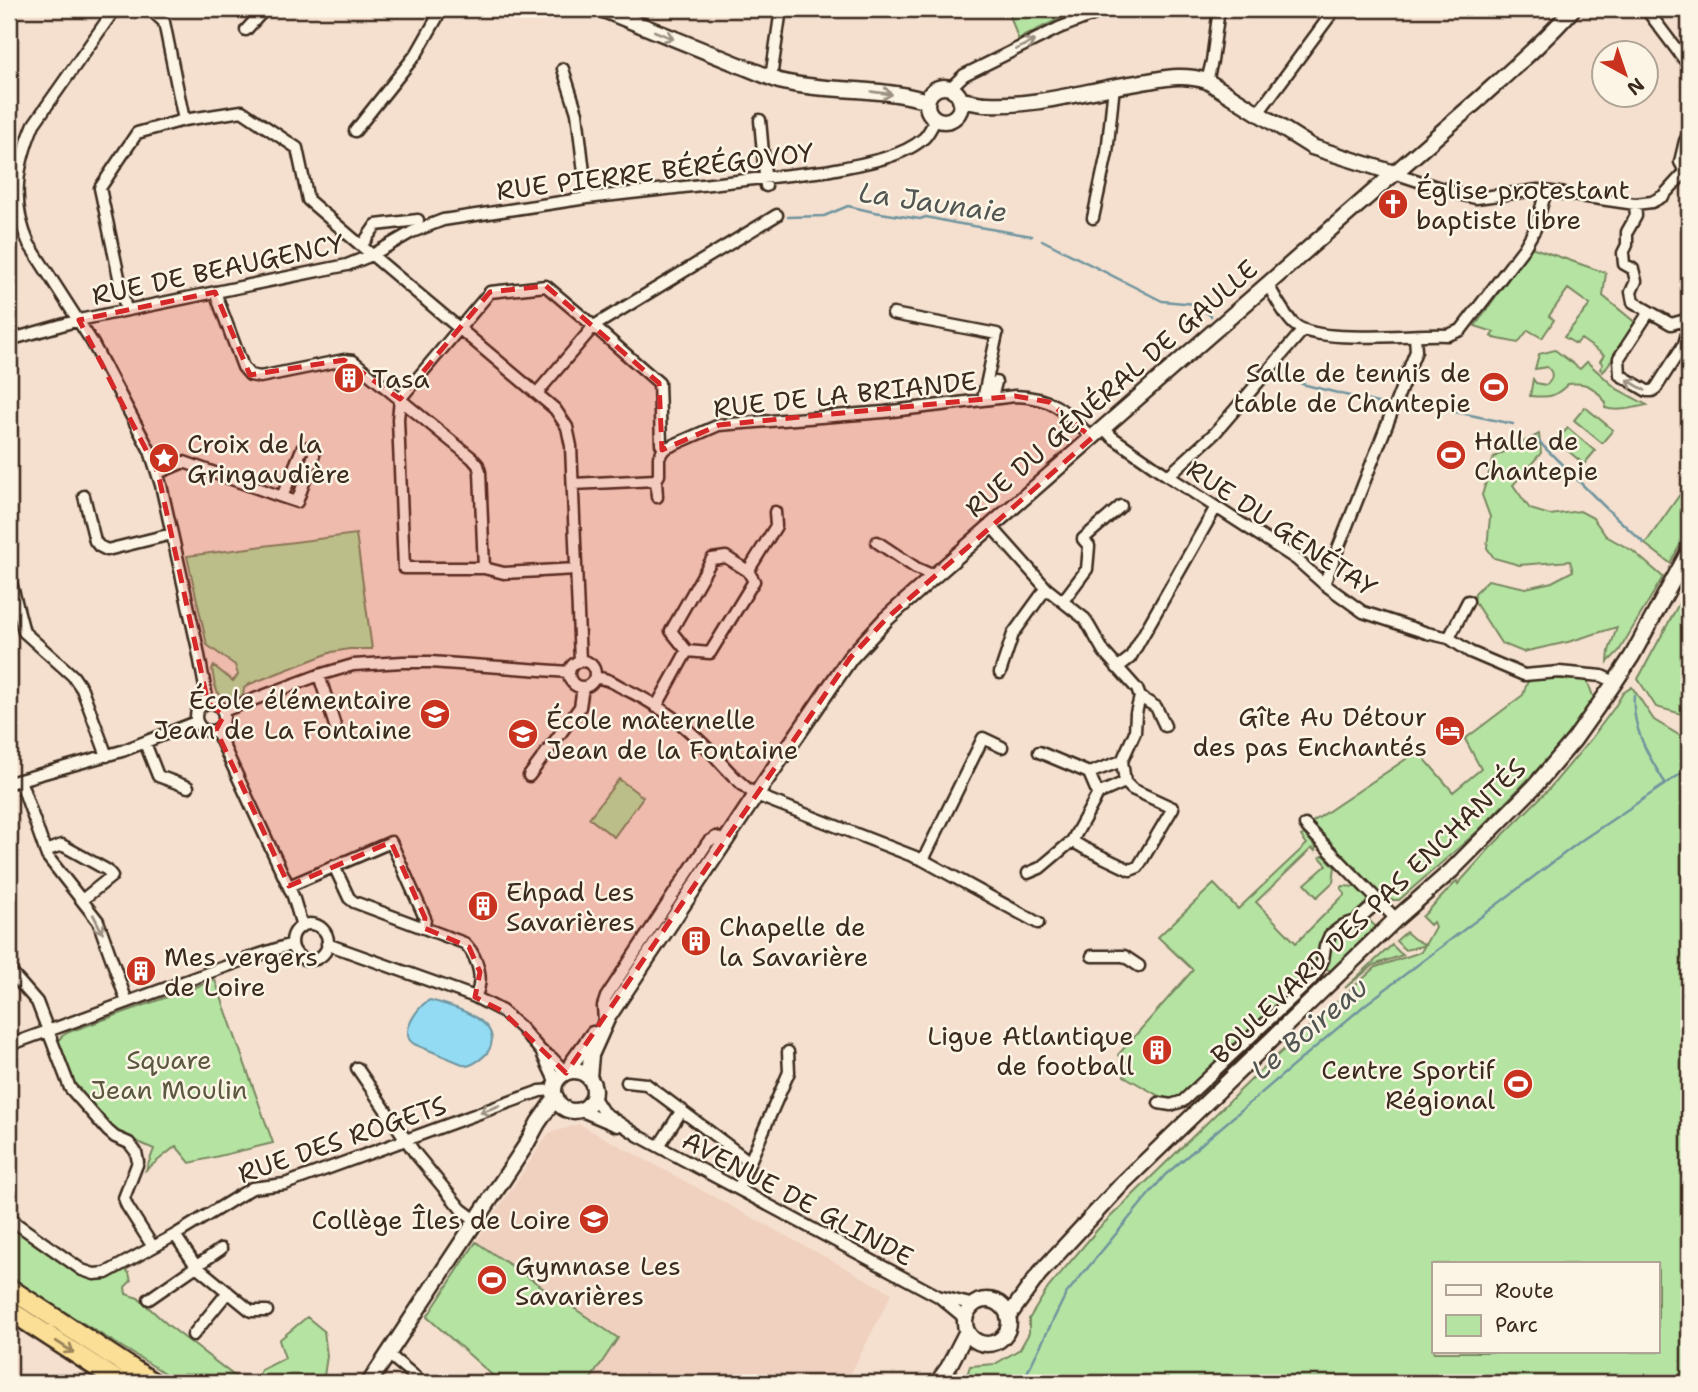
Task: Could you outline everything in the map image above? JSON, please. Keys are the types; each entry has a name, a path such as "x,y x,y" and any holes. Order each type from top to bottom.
{"highway":[{"path":"9,1288 154,1383"},
{"path":"9,1310 121,1383"}],"street":[{"path":"115,9 34,124 18,179 18,213 29,244 79,320 150,451 158,473 208,703"},
{"path":"150,9 164,22 184,120"},
{"path":"246,30 265,9"},
{"path":"355,131 417,54 442,9"},
{"path":"601,9 792,84 857,89 927,101"},
{"path":"771,78 781,9"},
{"path":"949,89 964,75 1059,28 1108,9"},
{"path":"1206,81 1212,61 1219,9"},
{"path":"1258,113 1335,9"},
{"name":"RUE DU GÉNÉRAL DE GAULLE","path":"369,1383 526,1145 572,1063 606,1019 850,658 886,619 1536,48 1573,9"},
{"path":"1646,9 1689,66"},
{"path":"563,69 577,113 587,198"},
{"path":"959,106 1015,104 1114,86 1191,76 1206,81 1312,147 1476,198 1538,190 1635,204 1652,202 1687,176 1680,162 1689,134"},
{"path":"1093,218 1107,153 1114,86"},
{"path":"940,88 949,89 956,93 959,106 951,120 936,120 929,113 929,96 940,88"},
{"path":"126,310 100,188 137,133 184,120 242,111 297,148 308,200 372,254"},
{"path":"760,120 765,182"},
{"name":"RUE PIERRE BÉRÉGOVOY","path":"372,254 412,232 443,220 587,198 765,182 890,156 924,138 936,120"},
{"path":"1267,284 1293,324 1303,330 1331,336 1448,335 1461,330 1524,248 1535,229 1546,191"},
{"path":"1635,204 1636,216 1628,232 1623,253 1625,264 1633,269 1636,281 1631,292 1633,302 1671,324 1689,319"},
{"path":"537,393 594,326 776,215"},
{"path":"362,245 376,225 418,220"},
{"name":"RUE DE BEAUGENCY","path":"9,340 79,320 347,265 372,254 537,393 555,409 567,427 571,446 580,661"},
{"path":"576,569 504,573 484,568 404,568 398,419 400,399 490,292 546,286 659,383 664,449 659,457 657,498"},
{"path":"215,292 243,367 250,375 260,377 344,360 353,362 478,464 484,568"},
{"path":"1649,312 1619,358 1619,375 1647,391 1656,388 1684,344 1689,327"},
{"path":"893,314 997,334 987,399"},
{"path":"1168,476 1215,433 1303,330"},
{"path":"1324,584 1416,351 1415,336"},
{"name":"RUE DE LA BRIANDE","path":"987,399 996,382"},
{"name":"RUE DE LA BRIANDE","path":"664,449 719,425 884,412 1015,396 1033,397 1049,402 1067,412 1092,438"},
{"path":"9,416 9,433"},
{"name":"RUE DU GENÉTAY","path":"1104,428 1112,437 1168,476 1296,559 1324,584 1363,612 1449,638 1470,652 1524,675 1559,672 1602,676 1615,682"},
{"path":"158,473 184,462 282,498 297,502 314,455 314,450 309,447 302,449 282,498"},
{"path":"573,484 656,480"},
{"path":"84,496 95,541 107,550 172,534"},
{"path":"1063,601 1087,569 1089,546 1083,539 1121,506"},
{"path":"1117,668 1130,658 1216,507"},
{"path":"748,571 776,526 775,512"},
{"path":"991,526 1047,589 1084,619 1104,652 1137,689 1140,697 1135,732 1122,761 1125,782 1132,789 1174,808 1138,867 1129,870 1072,841"},
{"path":"877,542 916,568 934,576"},
{"name":"BOULEVARD DES PAS ENCHANTÉS","path":"1008,1317 1039,1274 1123,1183 1396,919 1452,870 1534,787 1574,740 1615,682 1689,551"},
{"path":"726,557 748,571 754,581 710,653 687,651 671,631 712,559 726,557"},
{"path":"9,575 24,632 73,677 82,689 107,756"},
{"path":"1000,673 1013,634 1047,589"},
{"path":"1449,638 1468,601"},
{"path":"656,707 687,651"},
{"path":"580,661 591,664 595,671 595,678 583,687 573,683 569,672 573,665 580,661"},
{"path":"223,711 318,674 353,665 403,662 569,672"},
{"path":"318,674 337,729"},
{"path":"595,678 602,677 656,707 697,738 742,786 756,795 923,860 1038,923"},
{"path":"529,776 580,706 583,687"},
{"path":"1140,697 1156,707 1166,726"},
{"path":"202,705 218,705 223,711 224,720 216,730 205,731 196,722 197,710 202,705"},
{"path":"9,783 107,756 196,722"},
{"path":"216,730 289,886 302,926"},
{"path":"923,860 983,738 1002,747"},
{"path":"145,743 158,776 188,787"},
{"path":"1039,752 1089,773 1122,761"},
{"path":"1089,773 1098,794"},
{"path":"20,780 47,856 98,921 127,1002"},
{"path":"1028,873 1040,868 1072,841 1098,794 1125,782"},
{"path":"1305,825 1396,919"},
{"path":"289,886 391,842 425,918 424,928"},
{"path":"45,851 62,845 107,870 112,876 82,900"},
{"path":"334,866 349,898 354,902 469,947 480,972 480,984 475,996"},
{"name":"BOULEVARD DES PAS ENCHANTÉS","path":"1159,1103 1171,1105 1183,1101 1311,980 1323,961 1330,935 1344,925 1356,921 1378,902"},
{"path":"309,924 319,927 326,935 327,944 320,957 307,960 294,951 293,934 302,926 309,924"},
{"path":"9,1045 292,944"},
{"path":"327,944 475,996 502,1011 541,1051 560,1083 561,1105 573,1109 587,1105 593,1096 594,1087 589,1077 578,1071 560,1083"},
{"path":"1092,956 1124,956 1139,966"},
{"path":"9,970 37,1002 70,1088 107,1131 129,1143 136,1152 138,1162 124,1198 153,1247"},
{"name":"RUE DU GÉNÉRAL DE GAULLE","path":"589,1077 591,1055 606,1019"},
{"path":"738,1189 789,1072 788,1052"},
{"path":"357,1068 406,1140 461,1209 477,1221"},
{"path":"627,1082 646,1084 750,1162"},
{"name":"RUE DES ROGETS","path":"9,1215 17,1224 82,1270 94,1274 106,1273 252,1188 285,1184 560,1083"},
{"name":"AVENUE DE GLINDE","path":"593,1096 603,1112 639,1136"},
{"name":"RUE DU GÉNÉRAL DE GAULLE","path":"526,1145 548,1121 573,1109"},
{"name":"AVENUE DE GLINDE","path":"573,1109 659,1146 938,1296 961,1315 966,1326"},
{"path":"659,1146 682,1110"},
{"path":"175,1235 196,1266 251,1311 267,1311"},
{"path":"149,1298 221,1250"},
{"name":"BOULEVARD DES PAS ENCHANTÉS","path":"998,1303 1039,1274"},
{"path":"193,1335 228,1292"},
{"name":"AVENUE DE GLINDE","path":"938,1296 974,1305"},
{"path":"937,1383 948,1368 966,1326 968,1311 974,1305 986,1301 998,1303 1004,1309 1009,1322 1007,1331 1000,1340 991,1344 979,1343 971,1337 966,1326"},
{"path":"948,1368 979,1343"},
{"path":"388,1354 423,1383"}],"highlighted area":[{"path":"546,286 659,383 662,450 719,425 1015,396 1049,402 1092,438 886,619 850,658 566,1073 502,1011 475,997 480,972 469,947 424,928 425,918 391,842 289,886 216,730 224,715 208,703 158,473 79,320 215,292 250,375 344,360 400,399 490,292"}],"shaded area":[{"path":"579,1124 892,1293 846,1383 588,1383 618,1338 476,1242 549,1133"}],"green space":[{"path":"1008,9 1066,9 1065,16 1018,39"},
{"path":"1531,247 1606,273 1603,296 1637,324 1603,372 1600,369 1603,364 1600,361 1604,355 1581,339 1576,344 1564,337 1590,305 1568,289 1549,316 1554,320 1542,338 1528,330 1518,343 1494,338 1491,336 1494,332 1475,326"},
{"path":"1555,350 1580,369 1587,362 1617,389 1647,405 1620,410 1605,408 1606,403 1598,393 1580,384 1568,384 1551,396 1530,396 1533,379 1536,383 1546,385 1552,374 1547,367 1535,369 1539,354"},
{"path":"1585,407 1613,430 1602,443 1574,420"},
{"path":"1568,428 1595,451 1584,464 1556,441"},
{"path":"1539,434 1541,453 1513,485 1530,509 1550,515 1580,511 1593,518 1606,536 1633,551 1663,577 1619,651 1608,662 1617,627 1523,652 1501,643 1474,601 1475,593 1488,580 1526,588 1552,582 1573,571 1570,561 1519,565 1494,558 1487,548 1490,517 1482,495 1494,457"},
{"path":"1681,493 1689,499 1689,529 1670,563 1645,544"},
{"path":"356,534 372,649 332,652 250,684 244,688 243,696 230,700 220,695 215,684 212,669 214,666 233,681 238,675 235,665 207,645 187,556"},
{"path":"1689,585 1689,716 1656,707 1638,679"},
{"path":"1533,678 1587,680 1594,699 1581,721 1479,830 1399,900 1381,900 1311,823 1418,751 1453,792 1481,769 1465,739 1523,695 1527,683"},
{"path":"1632,687 1654,720 1679,735 1689,737 1689,1383 960,1383 970,1366 995,1364 1020,1349 1029,1333 1029,1319 1048,1288 1098,1229 1260,1071 1376,967 1421,952 1435,927 1433,922 1430,925 1422,917 1457,881 1458,884 1549,789 1623,693"},
{"path":"619,779 643,797 614,837 589,818"},
{"name":"Centre Sportif Régional","path":"1304,834 1316,847 1315,851 1312,848 1256,902 1296,943 1345,894 1341,888 1343,886 1356,887 1369,900 1352,916 1339,920 1327,930 1320,942 1315,963 1317,966 1181,1096 1166,1100 1124,1076 1131,1067 1118,1055 1193,970 1158,937 1214,884 1238,909 1307,844 1301,836"},
{"path":"1324,855 1335,867 1333,882 1317,897 1305,884 1327,865 1320,857"},
{"path":"1366,917 1376,927 1330,971 1326,968 1334,938"},
{"path":"1406,932 1424,944 1405,950 1396,941"},
{"path":"1392,945 1403,955 1374,965 1345,988"},
{"name":"Square Jean Moulin","path":"215,980 273,1143 190,1163 176,1146 146,1170 154,1149 115,1132 75,1088 56,1043 69,1032"},
{"path":"9,1219 88,1276 124,1268 131,1281 125,1287 126,1294 138,1298 168,1325 247,1383 179,1383 24,1287 9,1276"},
{"name":"Gymnase Les Savarières","path":"476,1242 618,1338 588,1383 501,1383 427,1317"},
{"path":"307,1317 324,1331 327,1356 323,1383 252,1383 261,1370 285,1358 279,1340"}],"water":[{"path":"430,1000 461,1010 482,1022 492,1039 485,1055 467,1066 411,1042 408,1030 412,1019 422,1005"}],"waterway":[{"name":"La Jaunaie","path":"788,217 824,216 848,206 1032,236"},
{"name":"La Jaunaie","path":"1042,240 1162,301 1196,304 1211,316"},
{"name":"La Jaunaie","path":"1278,370 1302,384 1389,406"},
{"name":"La Jaunaie","path":"1399,408 1409,411 1432,407 1513,424"},
{"name":"La Jaunaie","path":"1535,438 1644,543"},
{"name":"La Jaunaie","path":"1634,695 1638,730 1666,784"},
{"name":"Le Boireau","path":"1022,1383 1066,1294 1165,1175 1366,1004 1582,840 1685,771 1689,771"}],"place":[{"name":"Église protestant baptiste libre","path":"1393,204"},
{"name":"Tasa","path":"349,378"},
{"name":"Salle de tennis de table de Chantepie","path":"1494,387"},
{"name":"Halle de Chantepie","path":"1451,455"},
{"name":"Croix de la Gringaudière","path":"164,458"},
{"name":"École élémentaire Jean de La Fontaine","path":"435,714"},
{"name":"Gîte Au Détour des pas Enchantés","path":"1450,731"},
{"name":"École maternelle Jean de la Fontaine","path":"523,734"},
{"name":"Ehpad Les Savarières","path":"483,906"},
{"name":"Chapelle de la Savarière","path":"696,941"},
{"name":"Mes vergers de Loire","path":"141,971"},
{"name":"Ligue Atlantique de football","path":"1157,1050"},
{"name":"Centre Sportif Régional","path":"1518,1084"},
{"name":"Collège Îles de Loire","path":"594,1219"},
{"name":"Gymnase Les Savarières","path":"492,1280"}]}
